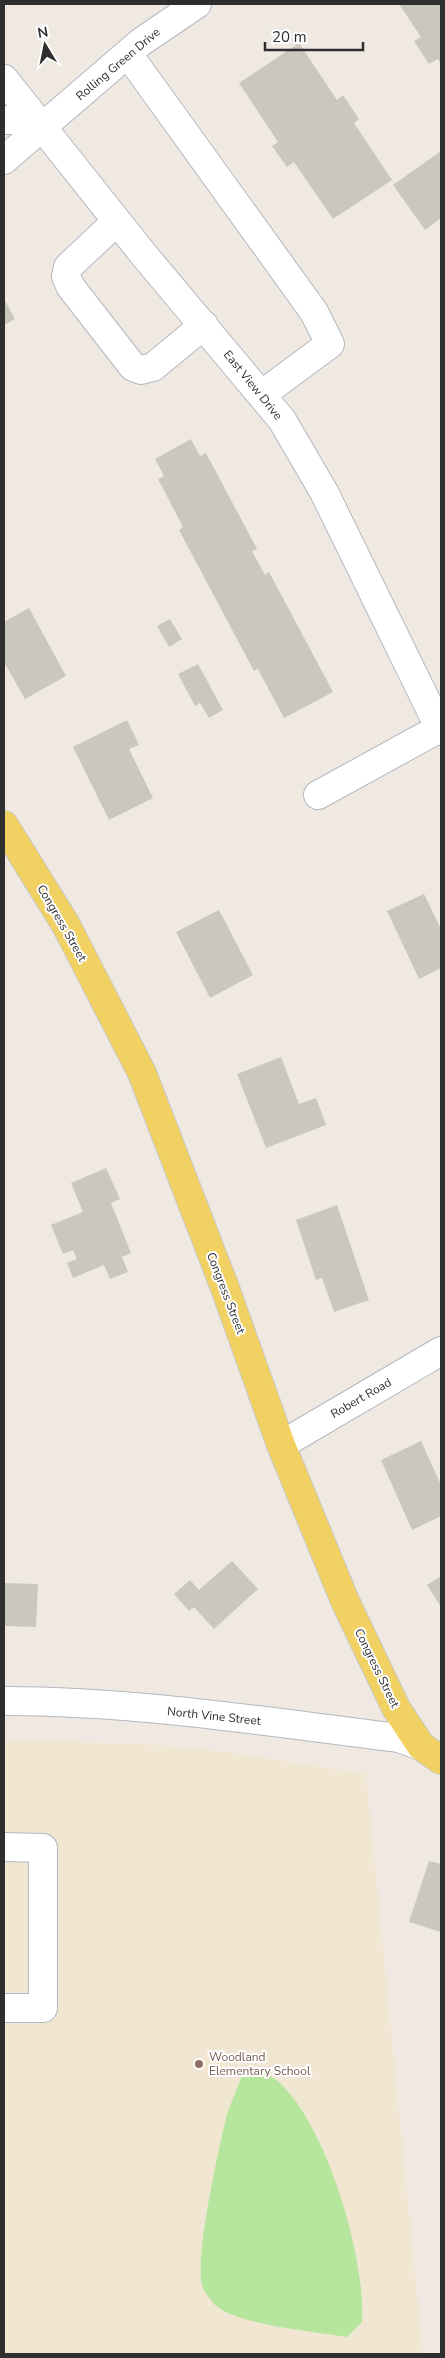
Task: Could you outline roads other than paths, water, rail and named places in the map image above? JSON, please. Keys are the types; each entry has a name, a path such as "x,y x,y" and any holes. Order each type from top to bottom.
{"main road":[{"name":"Congress Street","path":"4,825 66,925 142,1073 225,1288 281,1445 349,1610 393,1702 431,1753"}],"street":[{"name":"Rolling Green Drive","path":"4,160 128,54 197,4"},
{"path":"128,54 314,312 330,344 261,394"},
{"name":"East View Drive","path":"4,79 117,221 282,420 324,492 440,729"},
{"path":"4,120 14,120 43,128"},
{"path":"117,221 68,267 66,276 70,286 133,367 141,370 153,367 204,325"},
{"path":"318,795 440,729"},
{"name":"Robert Road","path":"281,1445 441,1351"},
{"name":"North Vine Street","path":"4,1701 132,1707 217,1715 399,1738 431,1753"},
{"path":"4,1847 42,1848 42,2008 4,2008"}],"place":[{"name":"Woodland Elementary School","path":"199,2064"}]}
